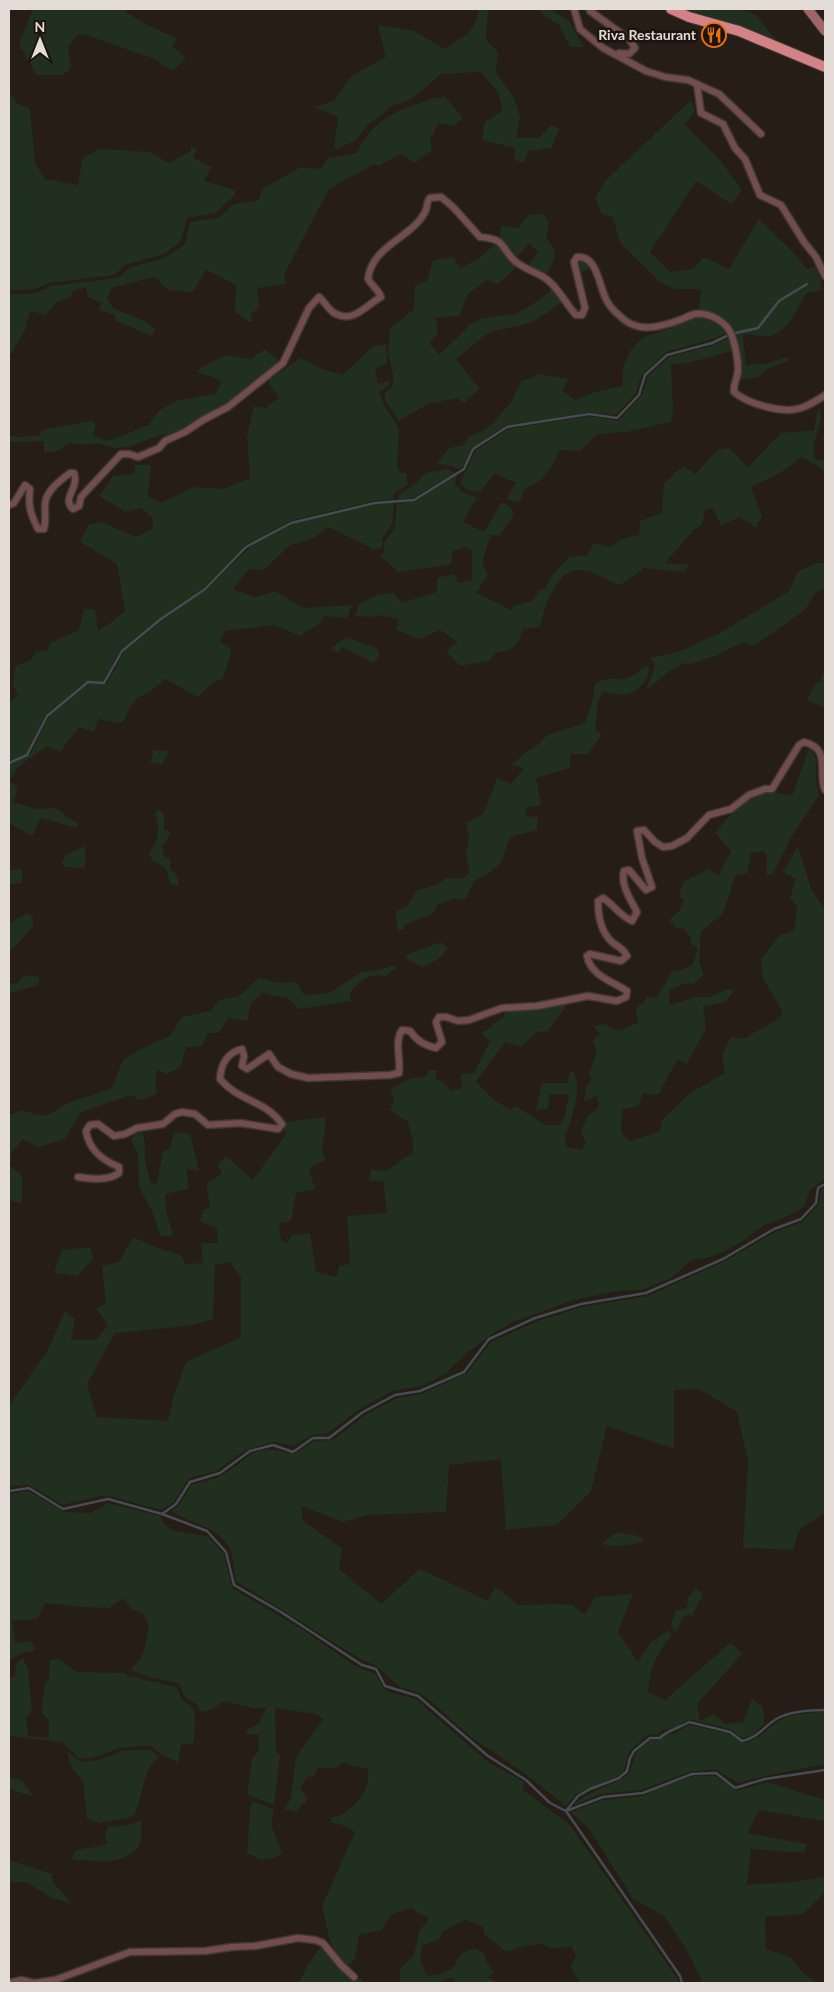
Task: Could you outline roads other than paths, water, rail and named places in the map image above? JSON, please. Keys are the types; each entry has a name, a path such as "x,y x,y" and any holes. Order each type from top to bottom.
{"highway":[{"path":"671,9 689,17 739,31 825,67"}],"main road":[{"path":"809,9 825,18"},
{"path":"809,9 825,31"}],"street":[{"path":"574,9 580,29 604,48 646,71 665,77 688,80 719,94 761,134"},
{"path":"590,9 590,12 629,38 635,48 625,55 604,48"},
{"path":"697,84 701,112 723,124 735,148 745,159 760,195 781,205 804,242 816,257 825,276"},
{"path":"9,505 14,503 25,485 30,489 28,504 32,517 38,529 44,530 45,501 49,492 70,472 74,472 75,482 68,500 70,506 76,509 79,506 81,497 121,454 138,457 159,448 165,441 185,432 228,407 283,363 315,299 319,297 336,314 353,316 360,313 366,306 381,297 368,279 372,263 379,254 412,227 425,212 430,198 441,197 453,207 480,237 494,238 505,246 516,262 532,273 541,275 560,294 576,315 582,315 584,308 574,262 578,257 584,257 590,261 597,274 607,302 621,318 632,325 648,328 661,327 694,314 705,315 718,320 727,326 732,337 738,372 734,380 734,392 742,399 785,410 800,409 825,395"},
{"path":"78,1178 113,1177 119,1173 119,1167 100,1158 88,1141 86,1131 90,1125 98,1124 114,1136 126,1134 138,1128 163,1124 175,1114 182,1112 195,1114 208,1125 240,1122 278,1129 282,1124 275,1114 263,1105 242,1097 228,1088 220,1079 224,1061 233,1051 242,1049 244,1056 242,1066 247,1069 269,1054 278,1067 291,1074 308,1078 390,1075 399,1073 398,1036 402,1030 410,1031 416,1040 426,1046 436,1048 442,1042 436,1022 439,1017 446,1017 458,1022 502,1008 537,1006 588,996 617,1001 626,997 627,991 606,981 595,971 587,956 590,954 621,961 627,956 624,949 612,942 603,929 598,911 598,901 603,898 611,903 624,917 632,921 637,912 622,877 624,871 629,870 646,890 652,887 642,858 637,831 644,830 655,842 663,847 672,846 687,838 709,815 732,809 749,795 765,789 772,789 799,745 804,742 818,748 822,758 822,777 825,790"},
{"path":"9,1983 21,1980 34,1983 55,1980 130,1952 205,1952 232,1947 255,1946 298,1938 323,1943 341,1965 354,1977"}],"waterway":[{"path":"9,763 27,755 47,716 88,682 104,683 122,651 161,619 205,589 246,547 291,523 375,503 414,500 464,469 473,449 507,427 589,414 617,418 639,395 645,375 667,355 712,343 731,334 758,328 779,301 807,284"},
{"path":"162,1514 176,1504 190,1482 220,1473 250,1451 273,1445 293,1452 313,1438 329,1438 363,1412 395,1395 420,1391 464,1372 489,1339 535,1318 581,1304 646,1293 723,1259 774,1229 801,1219 816,1203 818,1188 825,1184"},
{"path":"9,1491 29,1488 63,1509 108,1499 162,1514 207,1531 226,1552 234,1585 281,1612 362,1665 376,1669 385,1686 418,1696 488,1756 526,1780 550,1803 566,1811 603,1797 643,1793 692,1774 716,1773 735,1788 765,1779 825,1770"},
{"path":"682,1983 680,1976 566,1811 578,1796 590,1789 619,1778 627,1771 634,1751 650,1738 660,1738 665,1733 689,1722 730,1732 742,1741 757,1735 773,1721 783,1716 801,1711 825,1710"}],"place":[{"name":"Riva Restaurant","path":"714,35"}]}
